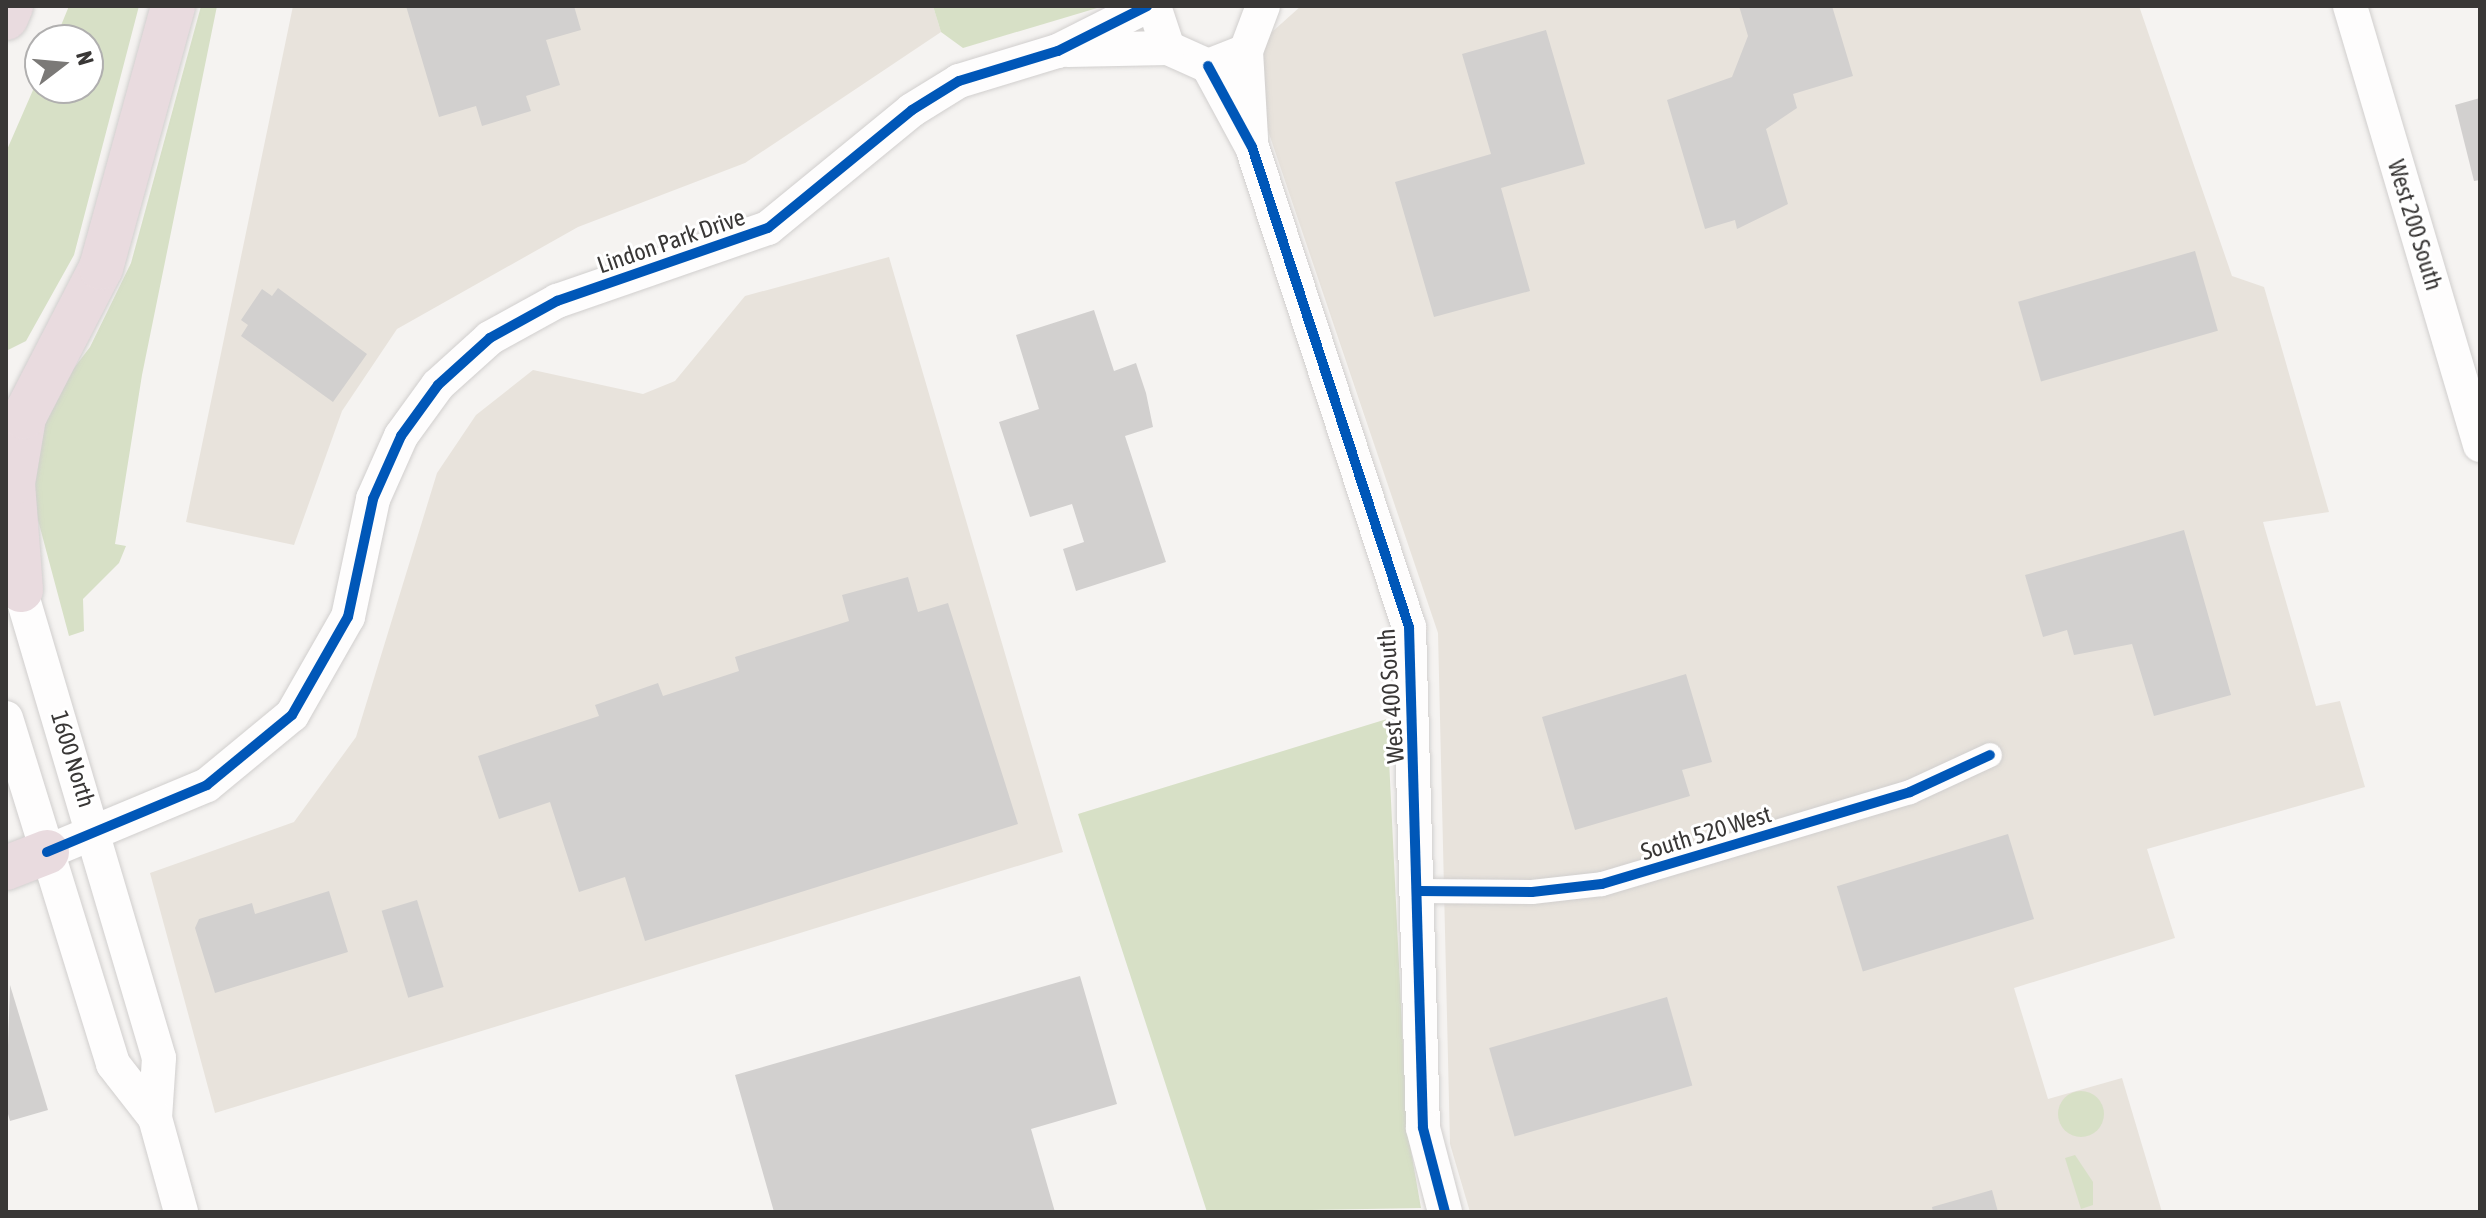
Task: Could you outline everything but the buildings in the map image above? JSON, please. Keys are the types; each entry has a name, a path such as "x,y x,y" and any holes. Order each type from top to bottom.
{"highway":[{"path":"6,18 11,6"},
{"path":"21,590 16,449 24,417 78,310 117,218 173,6"},
{"path":"6,384 78,310"},
{"path":"6,868 47,852"}],"street":[{"name":"Lindon Park Drive","path":"47,852 207,785 292,715 348,617 385,468 419,408 462,360 557,301 768,228 912,110 959,81 1058,51 1147,6"},
{"path":"1154,6 1168,48 1208,66 1246,51 1269,10"},
{"name":"West 200 South","path":"2350,6 2480,445"},
{"name":"Lindon Park Drive","path":"1058,51 1168,48"},
{"name":"West 400 South","path":"1246,51 1252,147"},
{"name":"West 400 South","path":"1208,66 1252,147 1409,627 1419,891 1423,1128 1445,1212"},
{"name":"1600 North","path":"6,542 95,833 159,1058 155,1118 181,1212"},
{"name":"1600 North","path":"6,718 113,1064 155,1118"},
{"name":"South 520 West","path":"1419,891 1532,892 1602,884 1910,792 1990,755"}],"shaded area":[{"path":"293,6 933,6 941,32 745,163 578,227 397,329 342,411 294,545 186,522"},
{"path":"1301,6 2139,6 2232,276 2264,287 2329,512 2263,522 2316,706 2340,701 2365,787 2147,849 2175,938 2014,988 2048,1099 2122,1078 2162,1212 1470,1212 1450,1144 1438,633 1256,95 1263,40"},
{"path":"889,257 1063,852 215,1113 150,873 294,822 356,737 437,473 476,415 533,370 643,394 675,381 745,296"}],"green space":[{"path":"69,6 139,6 74,255 26,341 6,351 6,152 27,104 104,104 104,24 62,24"},
{"path":"201,6 217,6 142,375 115,544 126,546 119,563 83,599 84,631 69,636 34,505 32,471 52,397 90,347 131,263"},
{"path":"933,6 1104,6 963,48 941,32"},
{"path":"1387,719 1407,1128 1421,1208 1207,1212 1078,814"},
{"path":"2081,1091 2097,1098 2104,1114 2097,1130 2081,1137 2065,1130 2058,1114 2065,1098"},
{"path":"2075,1155 2093,1182 2093,1205 2081,1209 2065,1158"}],"cycle path":[{"path":"47,852 207,785 292,715 348,617 373,499 401,436 438,385 490,338 557,301 768,228 912,110 959,81 1058,51 1147,6"},
{"path":"1208,66 1252,147 1409,627 1423,1128 1445,1212"},
{"path":"1419,891 1532,892 1602,884 1910,792 1990,755"}]}
